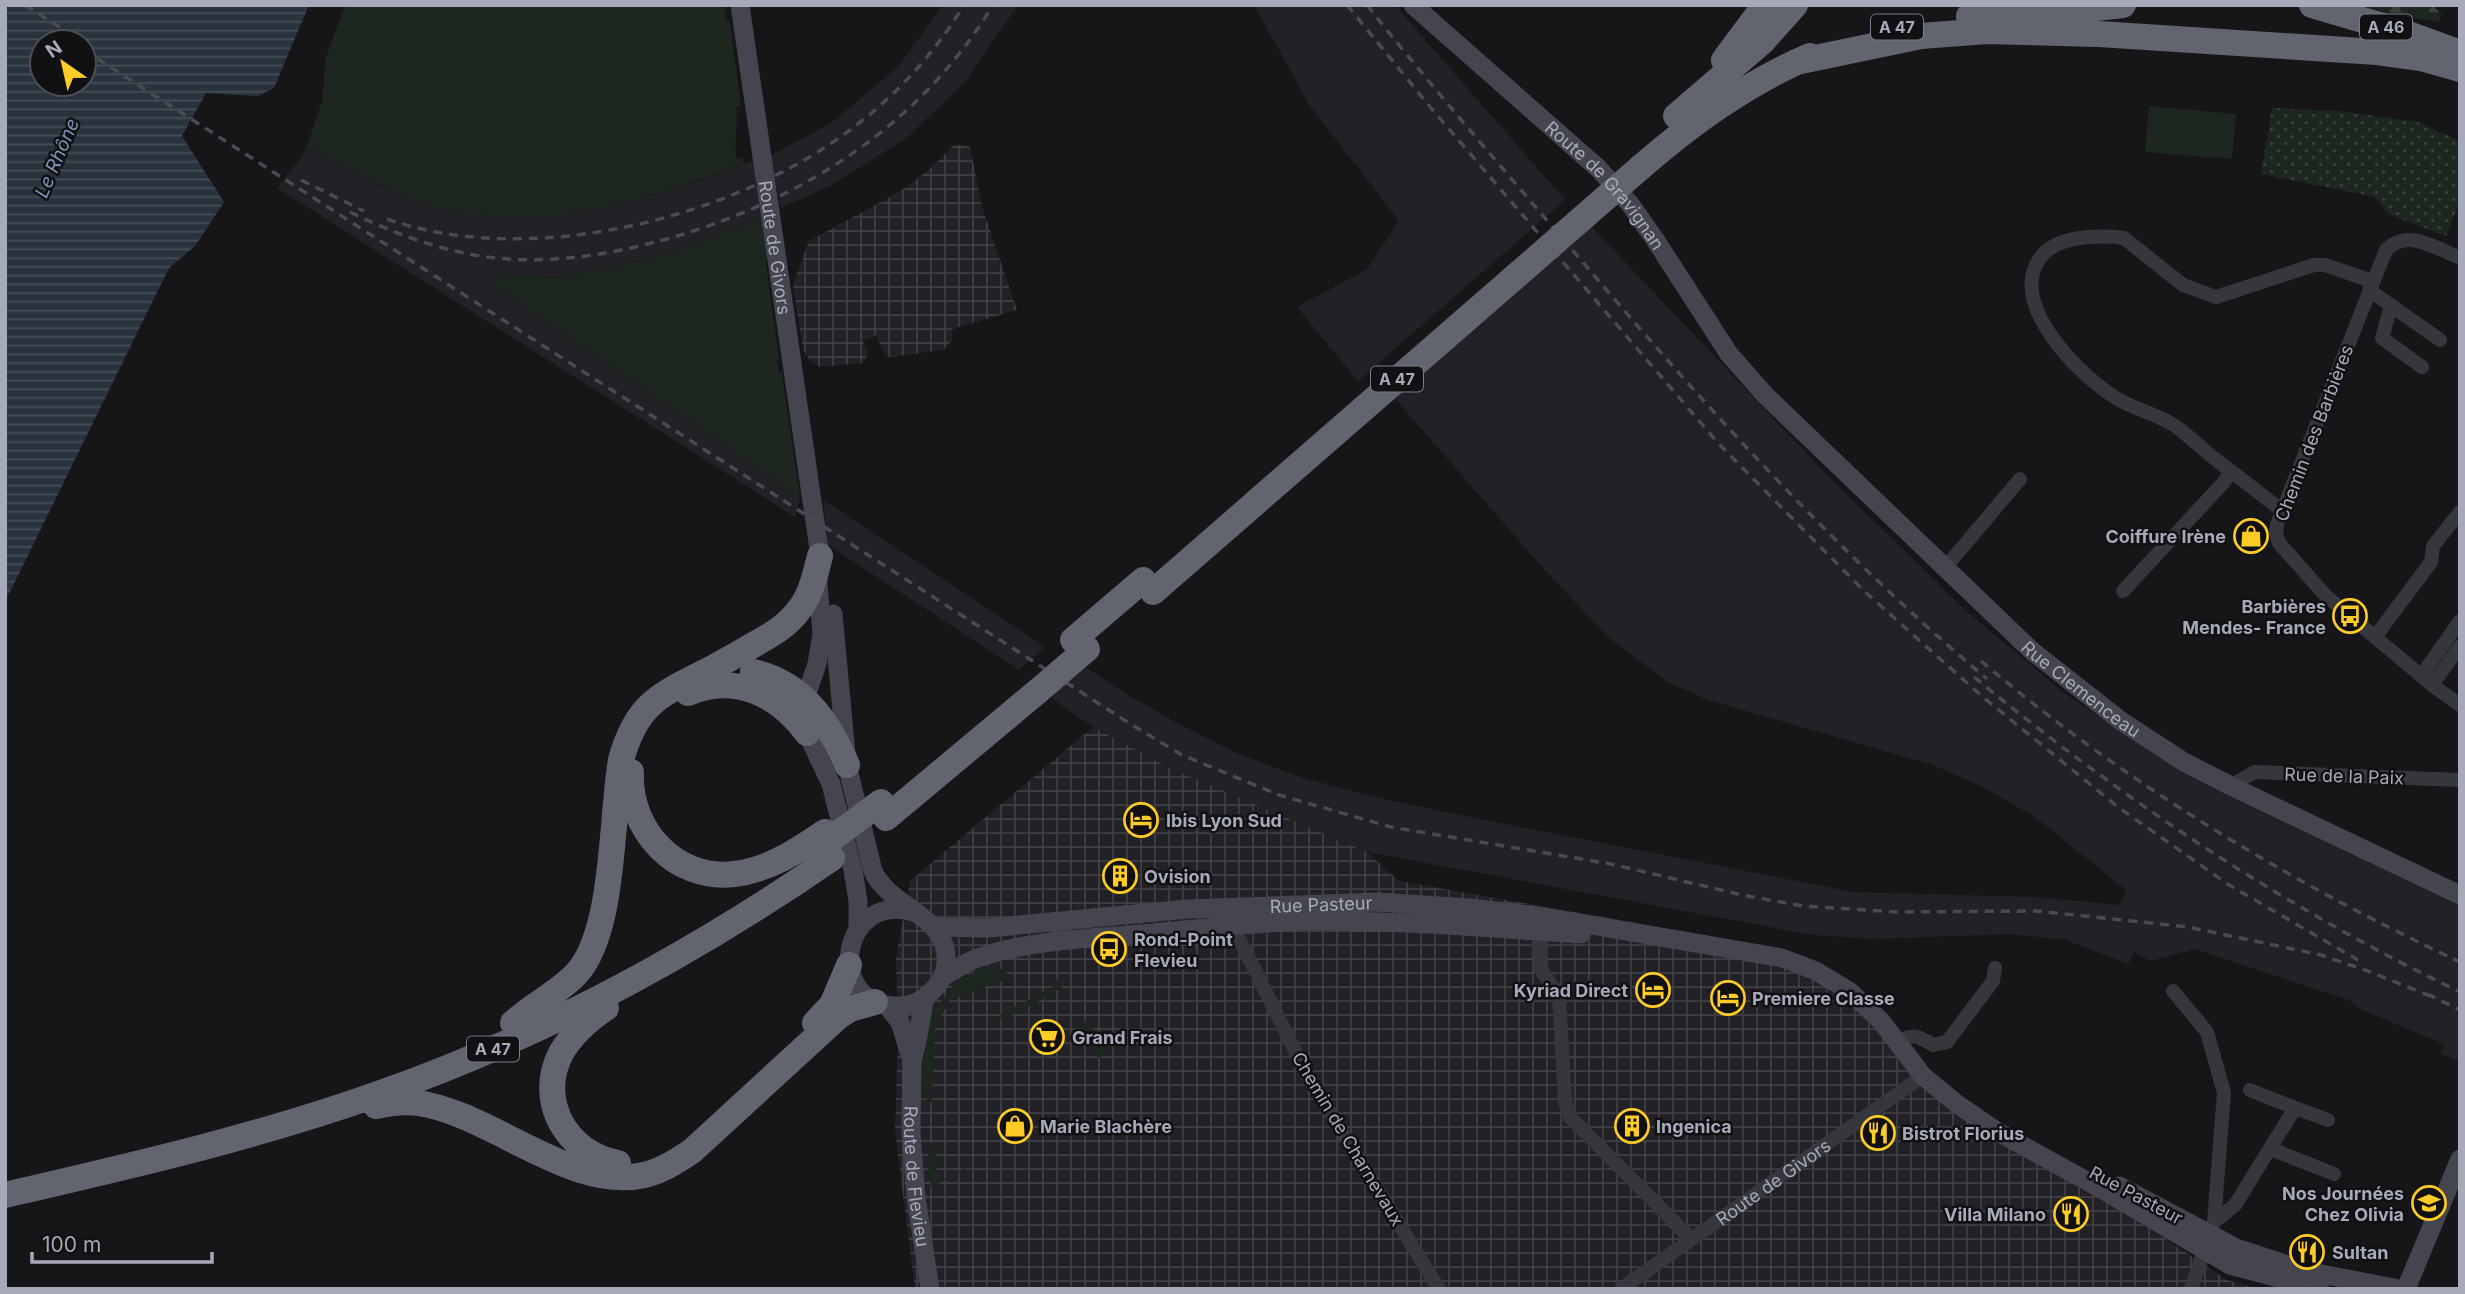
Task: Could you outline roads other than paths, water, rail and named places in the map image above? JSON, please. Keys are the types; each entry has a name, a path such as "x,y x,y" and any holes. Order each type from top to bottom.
{"highway":[{"name":"A 47","path":"1636,161 1726,58 1765,5"},
{"name":"A 47","path":"1665,125 1749,54 1795,5"},
{"path":"2002,12 2043,5"},
{"path":"2002,12 2069,11 2123,5"},
{"name":"A 46","path":"2312,5 2400,31 2460,53"},
{"name":"A 47","path":"5,1195 122,1167 327,1111 428,1075 563,1017 653,972 714,936 1031,687 1636,161 1719,105 1796,62 1837,45 1889,29 1939,19 2002,12"},
{"path":"1796,62 1921,36 2018,30 2377,52 2421,58 2460,69"},
{"path":"513,1023 529,1008 571,979 589,955 604,910 619,773 628,739 638,721 654,701 678,684 769,636 791,619 808,595 820,556"},
{"path":"701,674 732,670 757,673 786,685 821,717 833,734 847,765"},
{"path":"807,733 791,713 775,700 751,688 722,684 697,689 664,708 644,732 632,761 631,792 637,816 652,840 667,855 684,865 714,874 734,874 828,844"},
{"name":"A 47","path":"887,800 1031,687"},
{"name":"A 47","path":"5,1182 187,1135 400,1070 572,995 672,942 828,844"},
{"path":"714,936 587,1022 561,1055 553,1083 557,1116 568,1135 590,1154 615,1163 639,1164 657,1158 688,1139 826,1012 849,965"},
{"path":"122,1167 258,1137 376,1106 408,1102 458,1114 596,1174 620,1177 646,1175 667,1167 692,1151 839,1016 850,1009 881,1004"}],"main road":[{"name":"Route de Givors","path":"740,5 820,556"},
{"name":"Route de Gravignan","path":"1413,5 1599,169 1630,204 1729,354 1765,395"},
{"name":"Rue Clemenceau","path":"1765,395 2032,651 2121,721 2184,762 2460,895"},
{"path":"820,556 828,578 847,765 873,871 885,889 935,927 946,951 942,977 925,998 911,1005 881,1004 858,986 849,965 851,943 858,929 869,918 883,911 898,909 914,912"},
{"path":"820,556 818,584 822,634 817,664 807,693 807,733 831,784 847,845 855,879 858,929"},
{"path":"775,700 815,703 827,696 839,676"},
{"name":"Rue Pasteur","path":"942,977 972,960 1016,949 1233,917 1378,902 1469,908 1539,924 1706,944 1782,958 1816,971 1849,991 1881,1021 1923,1076 1957,1104 1998,1132 2105,1191 2272,1261 2336,1278 2399,1289"},
{"name":"Rue Pasteur","path":"935,927 988,929 1106,915 1187,909 1233,917"},
{"name":"Route de Flevieu","path":"912,1061 918,1044 919,1023 925,998"},
{"name":"Route de Flevieu","path":"881,1004 904,1030 912,1061 911,1134 916,1197 930,1289"},
{"name":"Rue Pasteur","path":"1899,1042 1964,1095 2004,1123 2210,1236 2230,1265 2320,1289"},
{"path":"2406,1289 2460,1159"}],"street":[{"path":"2282,511 2172,425 2116,398 2075,364 2033,305 2031,278 2036,262 2043,253 2071,238 2124,238 2183,285 2216,297 2314,265 2325,265 2371,285 2391,306 2440,340"},
{"name":"Chemin des Barbières","path":"2460,258 2412,239 2401,240 2386,250 2282,511 2276,533 2279,543 2325,595 2460,705"},
{"path":"2391,306 2382,338 2422,367"},
{"path":"2123,591 2224,482 2231,471"},
{"path":"1945,568 2020,479"},
{"path":"2375,637 2431,562 2432,546 2460,512"},
{"path":"2426,680 2460,621"},
{"path":"2426,680 2460,646"},
{"name":"Rue de la Paix","path":"2233,787 2255,772 2460,780"},
{"name":"Chemin de Charnevaux","path":"1233,917 1307,1075 1439,1289"},
{"path":"1539,924 1541,970 1559,995 1565,1102 1570,1117 1691,1239"},
{"path":"1899,1042 1906,1036 1917,1035 1933,1045 1947,1042 1993,981 1995,968"},
{"path":"2173,991 2207,1032 2224,1093 2210,1236 2192,1289"},
{"name":"Route de Givors","path":"1621,1289 1923,1076"},
{"path":"2250,1090 2328,1120"},
{"path":"2210,1236 2235,1205 2295,1108"},
{"path":"2271,1149 2334,1174"}],"water":[{"name":"Le Rhône","path":"10,5 309,5 274,88 258,96 206,93 182,136 224,202 195,246 169,268 5,602 5,12"}],"railway":[{"path":"25,5 61,28"},
{"path":"387,219 443,233 503,239 565,236 628,227 689,210 748,188 802,161 850,130 883,103 913,73 964,5"},
{"path":"350,212 430,244 463,253 505,259 554,259 602,254 674,237 723,221 769,201 814,178 856,151 895,120 931,86 964,48 993,5"},
{"path":"1347,5 1431,108 1718,443 1864,591 1984,698 2118,807 2229,885 2358,960"},
{"path":"1367,5 1623,310 1722,421 1823,528 1987,679"},
{"path":"98,59 1132,725 1182,755 1279,795 1391,827 1611,864 1742,895 1803,906 1896,912 2037,911 2188,927 2321,955 2435,998"},
{"path":"301,180 364,211"},
{"path":"1981,661 2093,748 2210,827 2333,898 2460,962"},
{"path":"1974,677 2088,766 2207,849 2331,925 2460,992"},
{"path":"2427,994 2460,1010"}],"place":[{"name":"Coiffure Irène","path":"2251,536"},
{"name":"Barbières Mendes- France","path":"2350,616"},
{"name":"Ibis Lyon Sud","path":"1141,820"},
{"name":"Ovision","path":"1120,876"},
{"name":"Rond-Point Flevieu","path":"1109,949"},
{"name":"Kyriad Direct","path":"1653,990"},
{"name":"Premiere Classe","path":"1728,998"},
{"name":"Grand Frais","path":"1047,1037"},
{"name":"Marie Blachère","path":"1015,1126"},
{"name":"Ingenica","path":"1632,1126"},
{"name":"Bistrot Florius","path":"1878,1133"},
{"name":"Nos Journées Chez Olivia","path":"2429,1203"},
{"name":"Villa Milano","path":"2071,1214"},
{"name":"Sultan","path":"2307,1252"}]}
